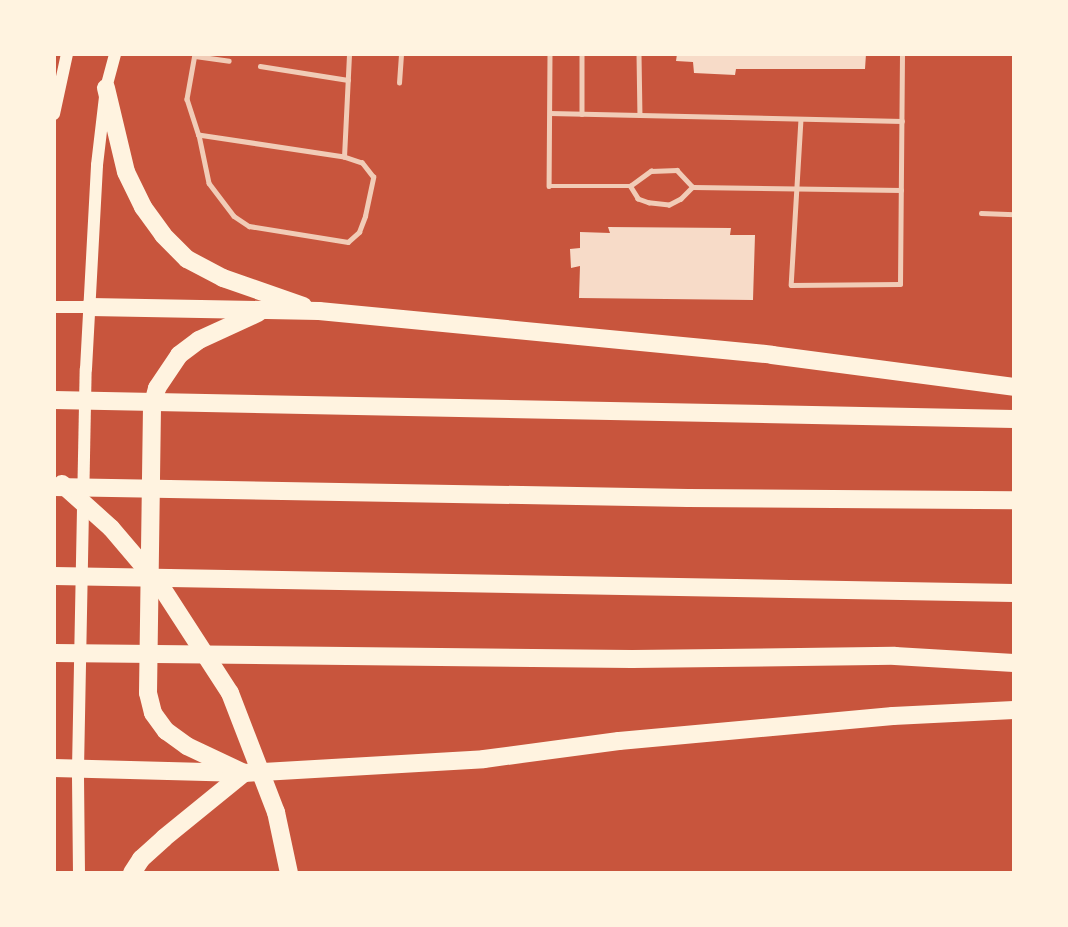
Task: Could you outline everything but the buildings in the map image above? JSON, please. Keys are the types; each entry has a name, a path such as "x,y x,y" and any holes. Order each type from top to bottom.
{"highway":[{"path":"106,88 126,172 143,207 163,235 187,259 223,278 319,311"},
{"path":"90,307 319,311 772,355 1014,387"},
{"path":"244,773 187,746 166,731 153,713 148,693 152,407 157,388 168,368 179,355 199,340 262,311"},
{"path":"54,400 1014,419"},
{"path":"54,477 111,528 162,588 230,693 276,812 289,873"},
{"path":"54,487 688,498 1014,500"},
{"path":"54,576 1014,593"},
{"path":"54,653 632,659 895,656 1014,663"},
{"path":"54,768 244,773 484,759 620,741 893,716 1014,710"},
{"path":"132,873 141,860 164,838 244,773"}],"main road":[{"path":"54,114 67,54"},
{"path":"79,873 78,769 86,369 97,165 106,88 115,54"},
{"path":"54,93 60,80"},
{"path":"54,307 90,307"}],"lane":[{"path":"344,157 349,54"},
{"path":"399,83 401,54"},
{"path":"550,54 549,186 630,186 651,171 677,170 693,187 901,190"},
{"path":"582,54 582,114"},
{"path":"639,54 640,115"},
{"path":"801,119 791,285 900,284 902,54"},
{"path":"199,135 344,157 362,162 373,177 365,216 359,232 348,242 249,226 234,216 209,183 199,135 187,99 195,55 228,61"},
{"path":"260,66 348,80"},
{"path":"550,113 902,121"},
{"path":"630,186 638,198 649,203 669,205 681,199 693,187"},
{"path":"981,213 1014,214"}]}
